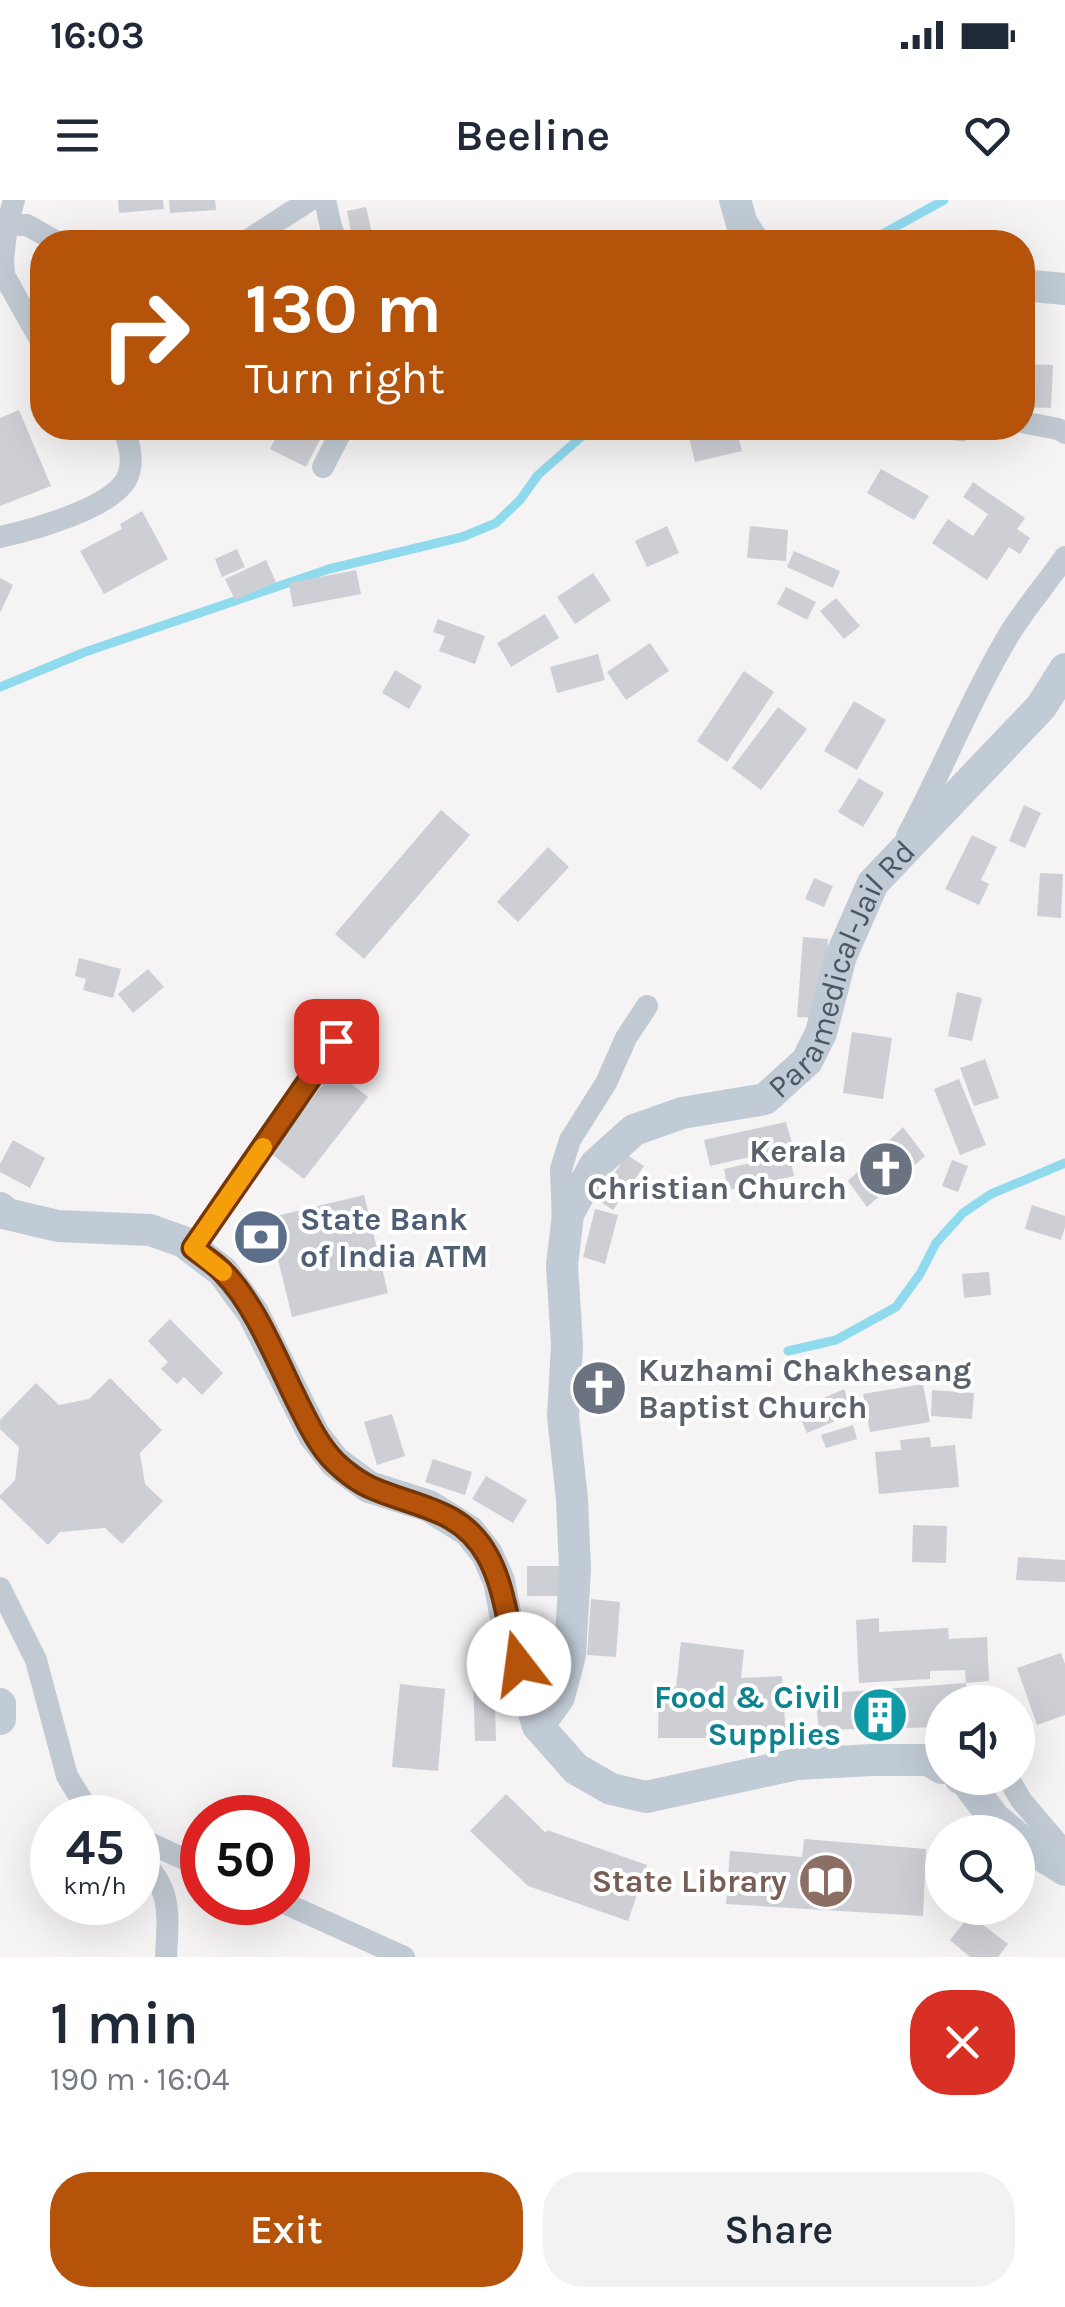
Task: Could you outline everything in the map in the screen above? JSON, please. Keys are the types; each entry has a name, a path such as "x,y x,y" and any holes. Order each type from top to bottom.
{"main road":[{"path":"735,200 746,230"},
{"path":"1035,287 1065,290"},
{"name":"Paramedical-Jail Rd","path":"538,1726 559,1697 570,1654 575,1569 563,1416 567,1346 562,1265 568,1214 595,1165 634,1130 682,1113 765,1099 807,1061 821,1033 841,956 873,883 1041,707 1065,668"},
{"path":"0,1208 7,1214 58,1226 150,1230 184,1242 223,1272 253,1312 314,1435 335,1462 369,1488 428,1506 469,1531 487,1554 538,1726 576,1769 611,1789 646,1797 797,1764 925,1760"},
{"path":"0,1707 0,1719"},
{"path":"977,1795 992,1815"},
{"path":"1035,1852 1065,1870"}],"street":[{"path":"14,200 2,258 4,275 30,322"},
{"path":"264,230 310,200"},
{"path":"325,200 332,230"},
{"path":"8,225 26,225 35,230"},
{"path":"1035,425 1065,433"},
{"path":"0,537 37,529 113,495 126,479 130,466 128,440"},
{"path":"323,467 338,440"},
{"path":"894,861 938,779 988,671 1012,629 1065,557"},
{"path":"565,1243 560,1170 570,1140 647,1006"},
{"path":"193,1248 336,1041"},
{"path":"0,1588 36,1660 67,1776 81,1795"},
{"path":"1018,1795 1065,1852"},
{"path":"160,1884 168,1907 166,1957"},
{"path":"310,1915 404,1957"}],"building":[{"path":"118,200 163,200 164,209 119,213"},
{"path":"169,200 215,200 216,210 170,213"},
{"path":"366,207 371,230 351,230 347,211"},
{"path":"1035,364 1053,365 1051,408 1035,407"},
{"path":"19,410 51,486 0,506 0,418"},
{"path":"274,440 320,440 306,467 270,449"},
{"path":"690,440 739,440 742,451 695,462"},
{"path":"881,469 929,496 914,520 867,493"},
{"path":"973,482 1025,518 1017,529 1030,538 1020,554 1009,547 987,580 932,543 948,519 973,536 988,514 963,497"},
{"path":"142,511 168,559 104,594 80,551 122,529 120,524"},
{"path":"667,526 679,553 647,567 635,541"},
{"path":"750,526 788,530 786,561 747,558"},
{"path":"237,549 245,567 222,577 215,559"},
{"path":"794,551 840,571 833,588 787,567"},
{"path":"266,560 276,582 235,600 225,579"},
{"path":"356,570 361,594 293,607 289,583"},
{"path":"593,573 611,600 575,624 557,597"},
{"path":"0,578 13,585 0,613"},
{"path":"786,587 816,602 807,620 777,604"},
{"path":"836,598 860,626 844,639 820,611"},
{"path":"545,614 559,638 511,667 497,643"},
{"path":"438,619 485,636 475,664 439,651 445,636 433,632"},
{"path":"650,643 669,671 626,700 607,672"},
{"path":"598,654 605,680 557,693 550,667"},
{"path":"395,670 422,686 409,709 382,693"},
{"path":"744,671 774,692 727,762 697,741"},
{"path":"854,701 886,720 857,770 824,751"},
{"path":"778,707 807,729 761,790 732,768"},
{"path":"859,778 884,793 863,827 838,812"},
{"path":"1024,805 1041,813 1025,848 1009,841"},
{"path":"441,810 470,835 364,959 335,934"},
{"path":"972,835 997,847 981,880 989,884 979,905 945,889"},
{"path":"548,847 569,867 518,922 497,902"},
{"path":"1040,873 1063,874 1061,918 1037,916"},
{"path":"814,878 833,886 824,907 805,899"},
{"path":"803,937 828,939 822,1018 797,1017"},
{"path":"79,958 121,969 113,998 83,990 86,979 75,976"},
{"path":"148,969 164,987 133,1013 118,994"},
{"path":"957,992 982,998 972,1041 948,1036"},
{"path":"852,1032 892,1038 883,1099 843,1093"},
{"path":"985,1059 999,1098 974,1106 960,1068"},
{"path":"334,1070 368,1097 304,1179 270,1153"},
{"path":"959,1079 986,1145 960,1155 934,1089"},
{"path":"786,1122 793,1147 710,1166 704,1140"},
{"name":"Kerala Christian Church","path":"903,1127 925,1156 867,1207 848,1181"},
{"path":"13,1140 45,1158 30,1188 0,1172 0,1164"},
{"path":"789,1154 794,1176 728,1190 724,1169"},
{"path":"627,1155 644,1166 613,1210 596,1199"},
{"path":"952,1160 968,1166 958,1192 942,1186"},
{"path":"364,1195 388,1293 292,1317 268,1218"},
{"path":"1032,1205 1065,1216 1061,1240 1025,1229"},
{"path":"595,1209 618,1215 605,1264 583,1257"},
{"path":"989,1272 991,1295 964,1298 962,1274"},
{"path":"170,1319 223,1373 202,1395 184,1377 177,1384 161,1369 168,1362 148,1341"},
{"path":"110,1378 162,1430 140,1453 145,1484 163,1501 122,1544 105,1528 60,1532 48,1545 0,1498 15,1480 19,1447 0,1429 0,1420 36,1383 59,1405 89,1399"},
{"path":"923,1384 930,1422 870,1432 863,1394"},
{"path":"844,1389 854,1413 807,1433 797,1410"},
{"path":"932,1390 974,1393 972,1419 931,1416"},
{"path":"392,1414 405,1456 377,1465 364,1422"},
{"path":"853,1425 857,1439 826,1448 821,1435"},
{"path":"930,1437 931,1447 955,1445 959,1487 879,1494 875,1452 901,1450 900,1440"},
{"path":"433,1459 472,1472 465,1495 425,1482"},
{"path":"486,1476 527,1500 513,1523 472,1499"},
{"path":"913,1525 947,1526 946,1563 912,1562"},
{"path":"1018,1557 1065,1560 1065,1582 1016,1580"},
{"path":"527,1566 562,1566 561,1596 527,1596"},
{"path":"591,1599 620,1602 616,1657 587,1655"},
{"path":"879,1618 879,1632 948,1628 949,1639 987,1637 989,1681 966,1683 965,1670 930,1671 930,1679 859,1683 856,1620"},
{"path":"681,1642 744,1650 741,1678 782,1676 786,1738 658,1738 659,1687 676,1687"},
{"path":"1061,1653 1065,1664 1065,1715 1037,1725 1035,1685 1023,1685 1017,1668"},
{"path":"494,1676 496,1741 475,1741 473,1677"},
{"path":"400,1684 445,1689 438,1771 392,1767"},
{"name":"Food & Civil Supplies","path":"925,1686 925,1727 819,1730 815,1694"},
{"path":"506,1794 546,1833 547,1830 647,1865 628,1921 528,1886 470,1831"},
{"name":"State Library","path":"804,1839 925,1849 923,1916 726,1904 730,1851 802,1857"},
{"path":"962,1925 983,1925 1008,1944 998,1957 970,1957 950,1940"}],"waterway":[{"path":"890,230 944,200"},
{"path":"0,687 85,652 329,569 462,537 496,523 538,475 578,440"},
{"path":"788,1351 836,1340 896,1307 936,1243 963,1213 991,1194 1065,1163"}],"slow traffic":[{"path":"223,1272 193,1248 263,1147"}],"place":[{"name":"Kerala Christian Church","path":"886,1169"},
{"name":"State Bank of India ATM","path":"261,1237"},
{"name":"Kuzhami Chakhesang Baptist Church","path":"599,1388"},
{"name":"Food & Civil Supplies","path":"880,1715"},
{"name":"State Library","path":"826,1881"}],"route":[{"path":"336,1041 193,1248 223,1272 253,1312 314,1435 335,1462 369,1488 428,1506 469,1531 487,1554 498,1581 519,1664"}]}
